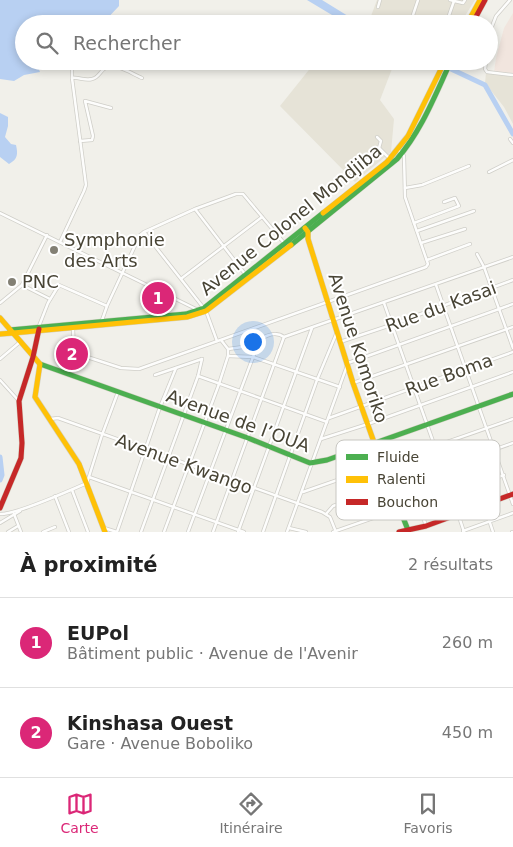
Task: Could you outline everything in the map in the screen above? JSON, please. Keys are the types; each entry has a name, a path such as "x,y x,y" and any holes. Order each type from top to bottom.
{"main road":[{"path":"472,15 480,0"},
{"path":"477,15 485,0"},
{"name":"Avenue Colonel Mondjiba","path":"0,334 38,329 187,317 203,310 391,165 400,152 443,70"},
{"path":"442,75 446,70"},
{"name":"Avenue Colonel Mondjiba","path":"203,310 285,244 307,230 400,152"},
{"name":"Avenue Komoriko","path":"307,230 336,332 373,440"},
{"path":"0,318 40,364 40,374 34,394 77,459 88,480 104,530"},
{"name":"Avenue Colonel Mondjiba","path":"38,329 72,329 101,324"},
{"path":"1,505 21,458 22,443 19,401 38,329"},
{"name":"Avenue de l’OUA","path":"40,364 270,446 312,463 336,457"},
{"name":"Avenue de l’OUA","path":"383,440 513,394"},
{"path":"500,499 512,495"},
{"path":"399,532 409,531 442,521"}],"street":[{"path":"378,7 380,0"},
{"path":"413,15 418,0"},
{"path":"448,15 452,0 463,3 465,0"},
{"path":"497,15 510,0"},
{"path":"60,242 86,184 72,70"},
{"path":"72,78 90,80 103,70"},
{"path":"125,70 142,78"},
{"path":"486,70 487,72 513,75"},
{"path":"80,141 92,140 85,102 111,108"},
{"path":"351,173 379,148 381,142 378,137"},
{"path":"510,139 513,143"},
{"path":"379,148 390,159"},
{"path":"72,329 76,352 124,369 143,368 328,303 428,265 404,188 405,164 400,152"},
{"path":"489,172 513,160"},
{"path":"404,188 422,185 469,166"},
{"path":"101,324 107,306 138,239 144,232 195,209 236,194 242,194 247,197 285,244"},
{"path":"414,223 459,206 455,198 444,202"},
{"path":"195,209 246,275"},
{"path":"418,231 474,211"},
{"path":"0,213 203,310"},
{"path":"182,278 262,217"},
{"path":"421,243 464,229"},
{"path":"144,232 182,278 203,310 217,342"},
{"path":"0,303 22,285 47,235"},
{"path":"427,260 470,244"},
{"path":"477,254 484,267 513,348"},
{"path":"228,349 250,346 276,333 284,337 312,328 513,257"},
{"name":"Rue du Kasai","path":"340,342 391,326 513,280"},
{"path":"22,285 50,299"},
{"path":"38,329 50,299 58,286 61,285 107,306"},
{"path":"436,285 491,440"},
{"path":"384,303 432,440"},
{"path":"287,532 348,363 513,304"},
{"path":"353,383 513,327"},
{"path":"239,531 312,328"},
{"path":"263,532 336,332"},
{"path":"213,532 284,337"},
{"path":"164,532 228,356 228,349 221,340"},
{"path":"0,359 20,342"},
{"path":"188,532 256,350 250,346"},
{"name":"Rue Boma","path":"329,418 513,352"},
{"path":"228,356 253,357 340,387"},
{"path":"140,532 198,376 202,359 155,375"},
{"path":"104,530 117,532 160,407 176,368"},
{"path":"321,438 368,424 513,372"},
{"path":"198,376 328,422"},
{"path":"0,380 19,401"},
{"path":"0,514 6,514 72,490 88,480 118,392"},
{"name":"Avenue Kwango","path":"50,419 58,418 326,514"},
{"path":"453,440 513,419"},
{"path":"500,448 513,444"},
{"path":"500,464 512,495 513,504"},
{"path":"500,477 504,475"},
{"path":"88,480 131,492 244,532"},
{"path":"302,492 336,480"},
{"path":"72,490 88,532"},
{"path":"55,496 68,532"},
{"path":"336,505 328,510 326,514 331,519 335,532 368,520"},
{"path":"0,523 26,507"},
{"path":"500,517 513,512"},
{"path":"14,514 21,532"},
{"path":"424,520 426,526"},
{"path":"463,531 490,521 493,532"},
{"path":"8,532 18,526"},
{"path":"43,532 55,527"},
{"path":"289,528 306,532"}],"shaded area":[{"path":"377,0 475,0 466,15 371,15"},
{"path":"513,13 513,73 494,72 494,70 498,70 498,50 504,28"},
{"path":"309,70 392,70 380,100 394,119 391,152 355,182 280,106"},
{"path":"486,73 513,77 513,124 504,107 485,83"}],"water":[{"path":"0,0 119,0 119,6 110,15 15,15 15,70 39,70 40,72 24,75 14,81 0,79"},
{"path":"307,0 322,0 346,15 332,15"},
{"path":"0,113 8,117 5,137 11,144 16,145 17,148 16,158 9,164 0,157"}],"waterway":[{"path":"453,70 485,85 513,134"},
{"path":"0,457 2,475 0,480"}],"traffic: fast":[{"path":"291,245 397,159 421,124 447,70"},
{"path":"10,330 186,314 204,308 323,213"},
{"path":"40,364 248,438 310,463 336,457"},
{"path":"383,440 513,394"},
{"path":"404,520 408,530"}],"traffic: slow":[{"path":"472,15 480,0"},
{"path":"323,213 387,162 408,136 441,70"},
{"path":"305,228 308,232 308,239 353,383 373,440"},
{"path":"13,333 187,317 206,311 291,245"},
{"path":"0,318 40,364 35,397 79,464 105,532"},
{"path":"0,334 13,333"}],"traffic: jam":[{"path":"477,15 485,0"},
{"path":"0,508 21,458 22,443 19,401 33,357 39,329"},
{"path":"500,499 513,494"},
{"path":"399,532 442,520"}],"place":[{"name":"Symphonie des Arts","path":"54,250"},
{"name":"PNC","path":"12,282"},
{"name":"EUPol","path":"158,298"},
{"name":"Kinshasa Ouest","path":"72,354"}]}
